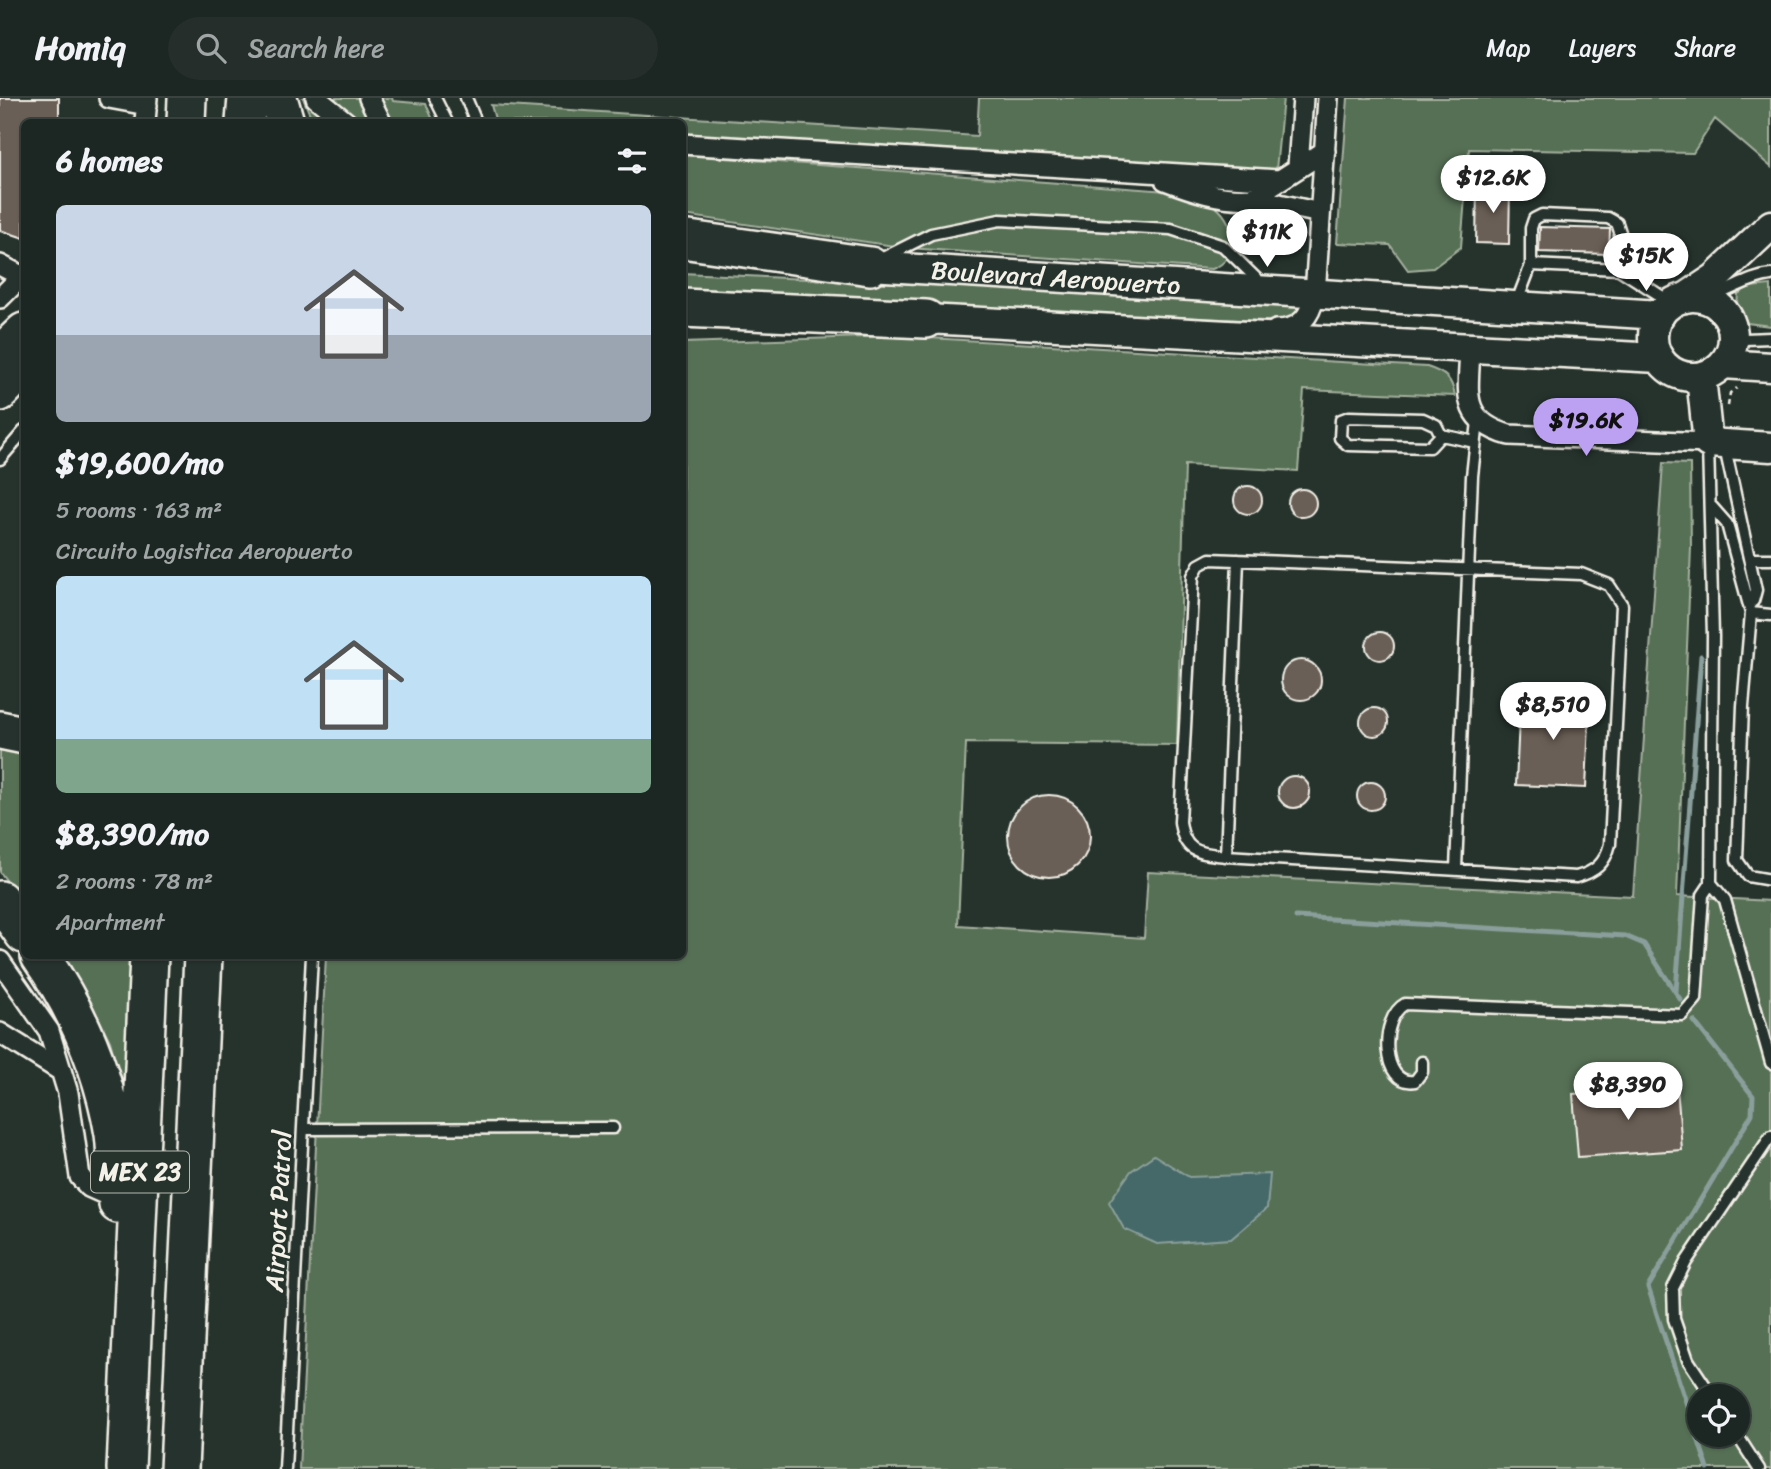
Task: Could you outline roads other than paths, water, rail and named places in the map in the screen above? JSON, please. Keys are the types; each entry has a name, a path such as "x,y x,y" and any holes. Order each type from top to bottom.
{"highway":[{"path":"186,119 187,98"},
{"path":"246,119 247,98"},
{"path":"278,98 284,119"},
{"path":"686,240 870,266"},
{"path":"686,258 870,266"},
{"path":"686,308 926,319"},
{"path":"686,327 926,319"},
{"path":"0,355 21,335"},
{"path":"0,392 21,370"},
{"path":"0,900 21,930"},
{"path":"42,959 76,1015 103,1084 114,1136 118,1200 134,1330"},
{"name":"MEX 23","path":"126,1469 149,959"},
{"name":"MEX 23","path":"179,1469 203,959"},
{"path":"110,1469 131,1388"}],"street":[{"path":"108,98 146,109"},
{"path":"316,98 342,119"},
{"path":"369,98 380,119"},
{"path":"1298,166 1303,98"},
{"path":"1031,323 1059,318 1290,329 1304,321 1315,295 1328,98"},
{"path":"686,144 1280,180"},
{"path":"1252,198 1325,151"},
{"path":"1144,172 1217,196 1238,200 1252,198 1320,213"},
{"path":"1771,225 1715,278 1679,304 1653,337 1659,358 1677,374 1771,367"},
{"path":"0,265 21,274"},
{"name":"Boulevard Aeropuerto","path":"870,266 1270,293 1516,306 1679,304"},
{"path":"0,298 21,277"},
{"path":"1679,304 1721,308 1729,318 1734,337 1723,371 1716,444"},
{"name":"Boulevard Aeropuerto","path":"926,319 1659,358"},
{"path":"1470,347 1469,402 1478,421 1509,435 1771,447"},
{"path":"0,961 49,1031 71,1105 80,1177 89,1187 118,1200"},
{"path":"0,1033 61,1071"}],"lane":[{"path":"435,98 446,119"},
{"path":"466,98 475,119"},
{"path":"1516,306 1531,265 1531,228 1534,219 1542,215 1608,218 1617,223 1620,232 1619,269"},
{"path":"870,266 931,234 1000,220 1171,229 1223,246 1270,293"},
{"path":"1531,265 1619,269 1679,304 1716,295 1749,278 1770,275"},
{"path":"1723,371 1745,339 1769,337"},
{"path":"1349,417 1423,419 1436,425 1441,435 1430,447 1348,445 1340,438 1339,433 1341,420 1349,417"},
{"path":"1456,869 1468,570 1478,421"},
{"path":"0,459 21,435"},
{"path":"1441,435 1475,442"},
{"path":"1422,1062 1422,1072 1415,1081 1406,1082 1392,1070 1388,1025 1394,1012 1405,1004 1682,1015 1696,999 1703,895 1711,883 1712,507 1716,444"},
{"path":"1716,444 1751,559 1756,590 1750,608"},
{"path":"1712,507 1727,524 1750,608 1737,860 1748,876 1771,880"},
{"path":"1210,559 1238,560 1581,574 1609,585 1622,606 1610,844 1604,862 1596,870 1576,877 1226,856 1196,853 1190,849 1181,835 1180,822 1193,576 1199,565 1210,559"},
{"path":"1751,559 1771,559"},
{"path":"1226,856 1238,560"},
{"path":"1750,608 1771,615"},
{"path":"1711,883 1725,900 1771,1063"},
{"name":"Airport Patrol","path":"285,1469 312,959"},
{"path":"303,1129 612,1128"},
{"path":"1704,1384 1688,1360 1674,1318 1673,1288 1686,1262 1771,1136"},
{"path":"1745,1447 1759,1469"}],"water":[{"path":"1154,1155 1189,1177 1270,1174 1267,1208 1231,1239 1157,1244 1124,1229 1109,1202 1131,1171"}],"waterway":[{"path":"1676,991 1701,656"},
{"path":"1296,917 1625,936 1644,944 1680,999"},
{"path":"1694,1021 1753,1096 1752,1114 1648,1287 1708,1469"}]}
